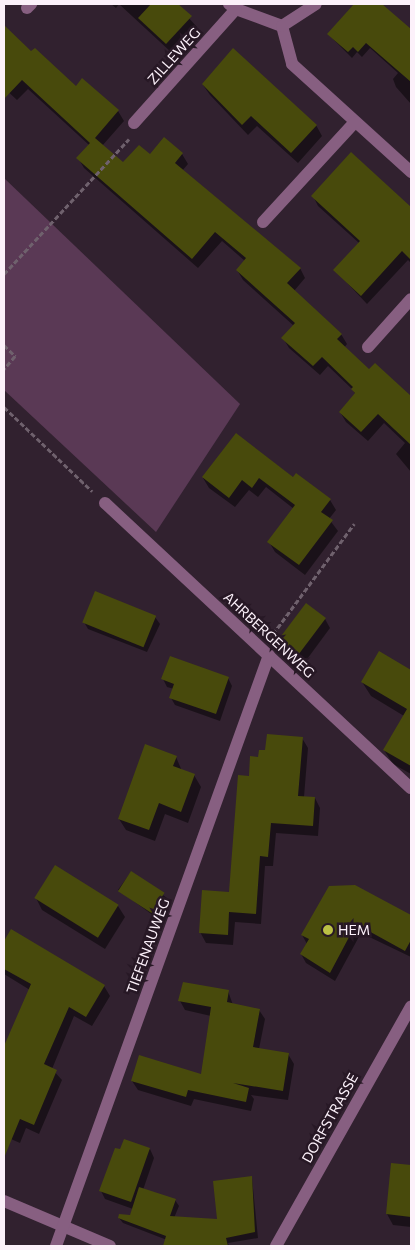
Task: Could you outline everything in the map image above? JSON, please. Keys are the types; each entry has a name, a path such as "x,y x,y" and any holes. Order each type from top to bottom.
{"street":[{"path":"316,4 282,26 292,64 411,172"},
{"name":"ZILLEWEG","path":"134,123 232,7 282,26"},
{"path":"263,222 356,122"},
{"path":"368,346 411,299"},
{"name":"AHRBERGENWEG","path":"105,503 411,788"},
{"name":"TIEFENAUWEG","path":"56,1246 266,652"},
{"name":"DORFSTRASSE","path":"276,1246 411,1006"},
{"path":"4,1201 110,1246"}],"path":[{"path":"4,274 132,135 134,123"},
{"path":"4,345 15,356 4,369"},
{"path":"4,407 105,503"},
{"path":"266,652 354,524"}],"shaded area":[{"path":"4,178 240,404 156,532 4,390"}],"building":[{"path":"151,4 178,4 192,16 166,44 138,18"},
{"path":"354,4 382,4 411,29 411,82 366,43 358,52 353,47 348,52 327,34"},
{"path":"4,25 31,51 35,48 76,86 82,78 119,110 95,138 123,162 139,145 150,154 164,137 183,153 175,163 301,268 287,283 342,334 337,339 369,369 375,363 411,396 411,445 378,414 361,432 339,412 355,393 351,389 353,387 322,357 313,366 281,338 295,323 236,270 246,258 215,232 192,259 76,158 90,143 22,80 4,99"},
{"path":"233,48 317,125 291,153 251,116 242,125 202,84"},
{"path":"351,152 411,207 411,260 402,251 361,296 333,270 360,241 311,196"},
{"path":"236,433 293,477 296,473 331,499 321,512 333,520 299,565 267,542 295,505 259,478 252,488 242,480 229,498 202,477"},
{"path":"95,591 156,616 143,647 82,623"},
{"path":"306,603 326,618 296,658 276,643"},
{"path":"379,651 411,670 411,766 383,750 407,709 361,682"},
{"path":"170,656 229,677 216,714 169,698 174,684 161,679"},
{"path":"267,734 303,737 298,796 315,797 313,826 271,823 268,857 260,856 256,914 229,912 228,935 199,933 202,890 229,892 238,775 249,776 250,756 258,757 259,750 265,750"},
{"path":"145,744 177,756 173,766 195,774 181,812 159,803 149,830 118,819"},
{"path":"55,865 119,905 98,938 34,898"},
{"path":"131,871 165,893 151,913 118,891"},
{"name":"HEM","path":"355,885 411,915 411,940 405,951 356,924 330,973 300,954 309,939 301,935 329,886"},
{"path":"11,929 105,985 86,1017 69,1007 44,1064 57,1070 34,1125 20,1119 4,1158 4,1046 31,984 4,969 4,941"},
{"path":"183,982 229,990 227,1002 260,1009 253,1047 289,1053 283,1091 233,1083 249,1088 246,1102 188,1090 186,1097 131,1081 139,1055 201,1074 211,1007 178,1001"},
{"path":"124,1139 150,1148 131,1202 99,1191 115,1148 120,1149"},
{"path":"391,1163 411,1165 411,1217 386,1214"},
{"path":"252,1176 255,1232 226,1238 228,1246 163,1246 166,1236 118,1218 119,1214 130,1215 139,1187 176,1199 170,1216 217,1219 213,1181"}],"place":[{"name":"HEM","path":"328,930"}]}
